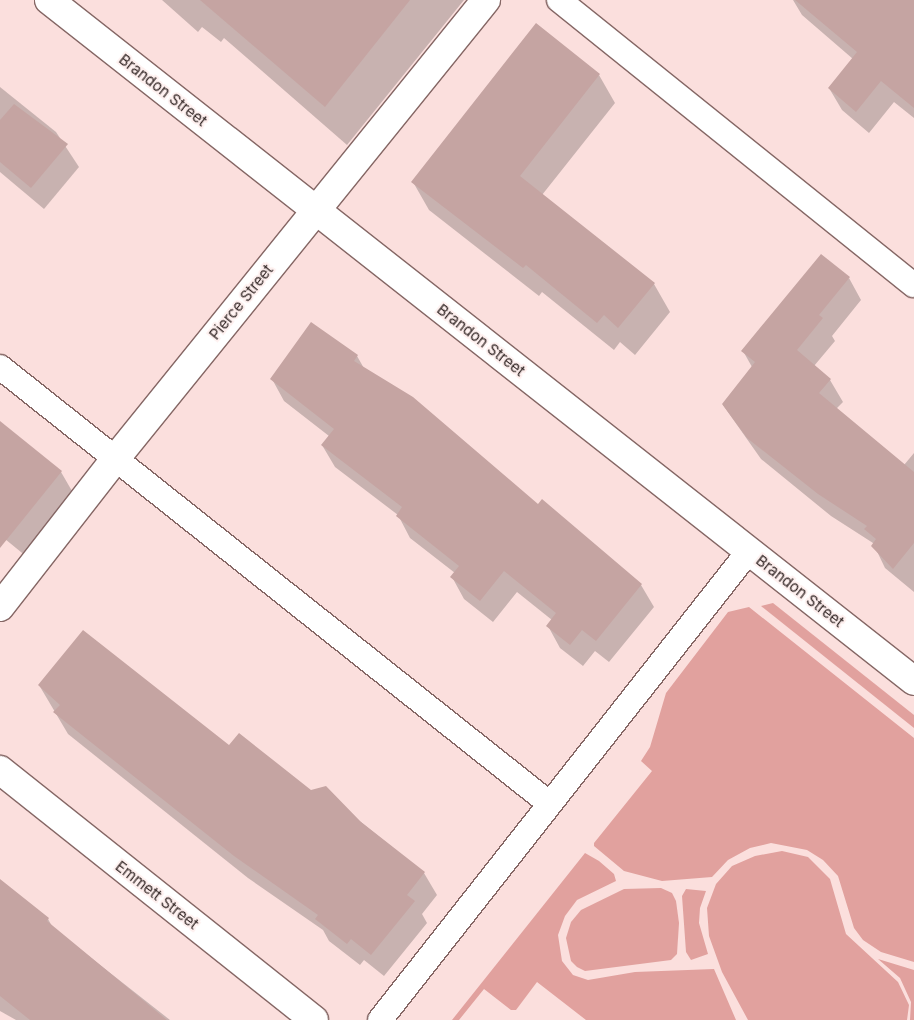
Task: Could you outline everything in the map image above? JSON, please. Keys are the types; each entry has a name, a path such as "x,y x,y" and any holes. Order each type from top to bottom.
{"street":[{"name":"Brandon Street","path":"49,0 914,681"},
{"name":"Pierce Street","path":"0,607 116,458 486,0"},
{"name":"Emmett Street","path":"0,770 314,1020"}],"lane":[{"path":"559,0 914,284"},
{"path":"0,366 550,804"},
{"path":"380,1020 749,551"}],"shaded area":[{"path":"773,603 914,715 914,728 761,606"},
{"path":"749,607 914,738 914,962 881,952 863,940 854,928 838,876 823,860 807,850 771,843 750,848 728,860 712,877 662,881 624,871 594,846 594,843 652,771 641,761 650,747 666,693 728,612"},
{"path":"782,851 808,857 830,879 846,934 898,982 909,1005 907,1020 748,1020 722,972 709,936 707,908 716,884 732,866 755,856"},
{"path":"585,853 599,861 614,874 616,881 577,900 565,916 558,935 562,961 573,975 588,980 635,972 714,969 736,1020 586,1020 537,982 516,1010 511,1010 484,989 459,1020 452,1020"},
{"path":"661,888 672,893 676,901 679,923 677,954 671,960 585,971 571,961 566,938 571,922 581,910 624,889"},
{"path":"686,889 706,891 700,908 699,923 708,954 691,960 686,952 682,896"},
{"path":"878,959 914,970 914,1020 910,1020 911,1002 900,978"}],"building":[{"path":"200,0 410,0 325,107"},
{"path":"795,0 914,0 914,108 881,81 856,112 828,88 857,52"},
{"path":"536,23 600,74 520,176 655,283 618,328 604,315 597,323 526,265 523,268 411,182"},
{"path":"14,104 68,144 31,188 0,162 0,120"},
{"path":"821,254 850,277 819,315 823,318 797,350 831,379 819,393 914,472 914,543 893,569 871,546 876,539 864,529 867,526 818,494 747,438 722,404 755,362 741,351"},
{"path":"311,322 358,355 354,361 413,397 538,504 542,499 642,584 596,641 582,630 570,645 546,626 556,613 504,571 480,601 450,577 459,566 396,516 402,507 321,445 334,429 270,379"},
{"path":"0,421 62,471 0,548"},
{"path":"83,630 229,745 239,733 311,790 326,786 361,822 425,872 407,895 415,901 371,955 351,939 347,944 315,919 318,915 234,856 53,712 60,705 38,685"},
{"path":"0,879 49,918 47,921 167,1020 30,1020 0,996"}]}
